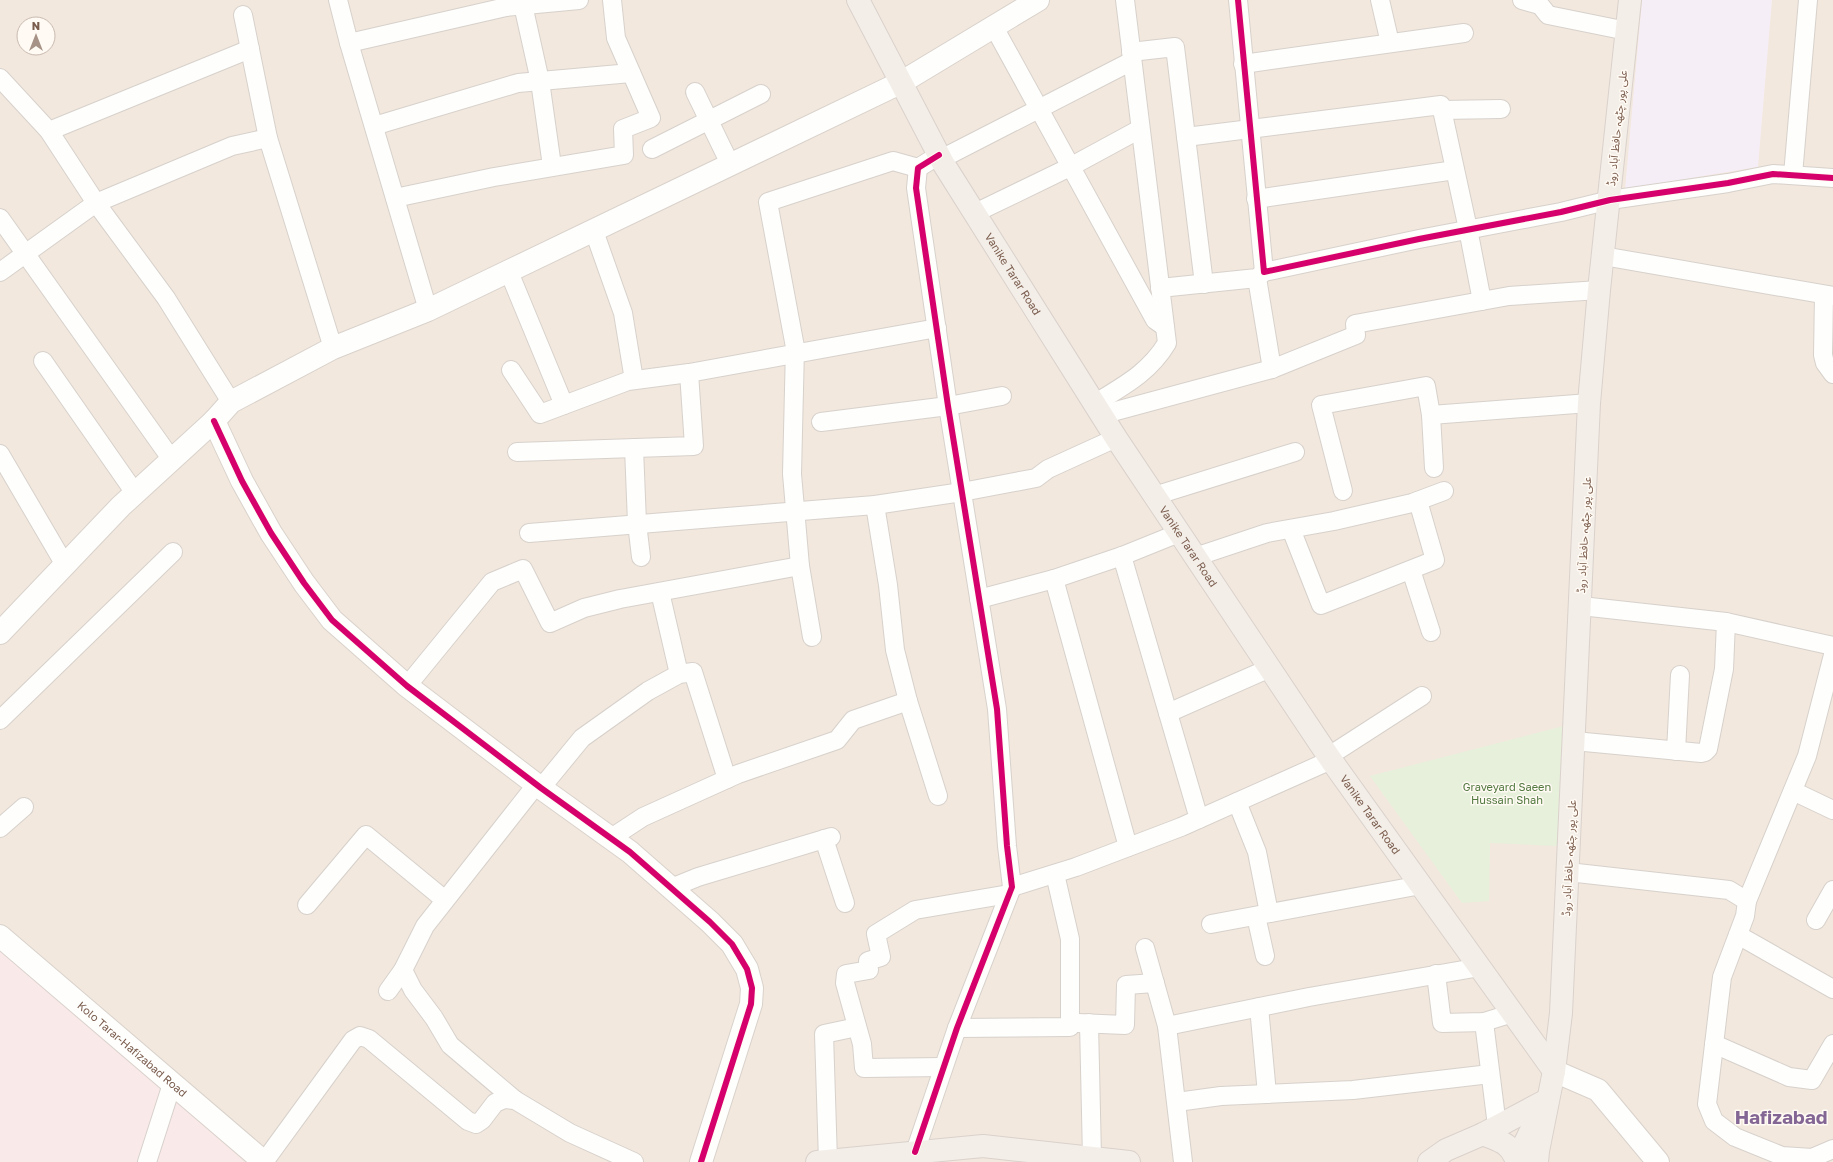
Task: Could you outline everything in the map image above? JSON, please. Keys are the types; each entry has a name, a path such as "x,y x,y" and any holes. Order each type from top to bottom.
{"main road":[{"name":"Vanike Tarar Road","path":"858,0 940,157 1116,438 1330,758 1554,1071"},
{"path":"0,633 135,493 214,421 231,402 333,348 428,310 902,82 994,28 1038,0"},
{"name":"علی پور چٹھہ حافظ آباد روڈ","path":"1554,1071 1561,1013 1581,606 1589,403 1599,290 1610,200 1630,0"},
{"path":"214,421 246,487 271,533 304,583 332,620 407,686 538,786 630,852 710,922 732,944 747,969 752,988 750,1004 701,1162"},
{"name":"Kolo Tarar-Hafizabad Road","path":"0,936 264,1162"},
{"path":"1518,1162 1522,1149 1545,1101 1554,1071"},
{"path":"1537,1162 1554,1071"},
{"path":"1554,1071 1598,1090 1658,1162"},
{"path":"1429,1162 1446,1150 1490,1130 1545,1101"},
{"path":"1490,1130 1511,1148 1518,1162"},
{"path":"822,1162 906,1156 983,1146 1129,1162"}],"street":[{"path":"338,0 349,43 428,310"},
{"path":"349,43 506,7 579,0"},
{"path":"395,198 552,166 624,155 624,129 652,118 616,38 612,0"},
{"path":"1098,410 1140,376 1160,356 1168,343 1125,0"},
{"path":"1238,0 1256,199 1261,275 1272,370"},
{"path":"1380,0 1390,43"},
{"path":"1522,0 1540,5 1548,16 1627,31"},
{"path":"1793,175 1808,0"},
{"path":"523,5 540,81 552,166"},
{"path":"243,15 268,138 333,348"},
{"path":"994,28 1155,320 1166,327"},
{"path":"1244,64 1464,33"},
{"path":"812,637 800,566 792,474 795,354 768,202 893,161 918,168 1038,109 1131,57 1175,47 1204,284"},
{"path":"49,131 250,49"},
{"path":"374,126 518,83 631,73"},
{"path":"1,82 49,131 96,203 166,298 231,402"},
{"path":"695,92 730,166"},
{"path":"652,149 760,94"},
{"path":"1186,137 1441,105 1482,301"},
{"path":"1442,110 1501,109"},
{"path":"975,214 1070,167 1140,129"},
{"path":"0,272 96,203 232,146 268,138"},
{"path":"906,1156 943,1067 1010,890 997,709 948,406 916,188 918,168"},
{"path":"1256,199 1455,170"},
{"path":"1160,288 1204,284 1261,275 1468,229 1561,212 1610,200 1728,184 1774,174 1833,178"},
{"path":"0,218 172,460"},
{"path":"594,231 623,313 634,380"},
{"path":"1603,256 1829,295 1823,355 1825,363 1833,374"},
{"path":"509,272 564,405"},
{"path":"1098,410 1272,370 1356,335 1354,324 1509,296 1599,290"},
{"path":"511,370 540,414 628,381 689,373 937,328"},
{"path":"43,361 135,493"},
{"path":"517,452 694,446 689,373"},
{"path":"1343,491 1321,405 1426,386 1431,415 1434,468"},
{"path":"821,422 948,406 1002,396"},
{"path":"1431,415 1589,403"},
{"path":"529,533 875,505 962,492 1036,478 1048,469 1116,438"},
{"path":"634,448 638,523 642,557"},
{"path":"1154,496 1295,452"},
{"path":"0,454 65,565"},
{"path":"1195,557 1267,533 1334,521 1418,501 1444,491"},
{"path":"1291,529 1320,605 1435,560 1418,501"},
{"path":"875,505 888,585 895,650 908,701 938,796"},
{"path":"979,598 1054,580 1122,556 1179,533"},
{"path":"0,720 173,552"},
{"path":"1122,556 1199,819"},
{"path":"407,686 492,582 523,569 550,622 592,606 620,599 800,566"},
{"path":"1411,570 1431,632"},
{"path":"1054,580 1128,847"},
{"path":"660,592 680,674"},
{"path":"1581,606 1726,622 1833,646"},
{"path":"1574,741 1676,751 1705,752 1708,749 1724,669 1726,622"},
{"path":"1833,655 1808,756 1748,901 1745,916 1722,977 1707,1104 1714,1121 1735,1137 1781,1159 1812,1158 1833,1149"},
{"path":"1168,713 1270,668"},
{"path":"388,991 403,970 425,926 538,786 582,738 648,691 680,674 693,672 727,779"},
{"path":"1676,751 1680,675"},
{"path":"943,1067 864,1068 862,1044 845,983 846,974 869,970 868,961 881,957 876,934 915,910 1010,890 1128,847 1238,802 1330,758 1422,696"},
{"path":"612,838 643,817 727,779 836,740 852,720 908,701"},
{"path":"1793,791 1833,810"},
{"path":"1238,802 1258,852 1265,956"},
{"path":"0,828 24,807"},
{"path":"307,905 366,835 445,900"},
{"path":"672,888 698,877 827,838 844,903"},
{"path":"1568,872 1729,890 1748,901"},
{"path":"957,1028 1070,1027 1070,939 1055,874"},
{"path":"1211,924 1421,885"},
{"path":"1816,920 1833,890"},
{"path":"1738,935 1830,982"},
{"path":"1145,948 1167,1026 1183,1162"},
{"path":"1167,1026 1259,1007 1480,967"},
{"path":"403,970 413,990 434,1018 450,1045 515,1100 570,1133 634,1162"},
{"path":"1436,974 1442,1023 1484,1022 1513,1013"},
{"path":"1070,1022 1125,1025 1126,985 1155,983"},
{"path":"1259,1007 1267,1094"},
{"path":"1484,1022 1490,1074 1490,1130"},
{"path":"1089,1023 1092,1158"},
{"path":"822,1162 824,1034 857,1027"},
{"path":"264,1162 353,1040 360,1036 369,1039 468,1121 476,1124 482,1120 495,1103 504,1099 515,1100"},
{"path":"1714,1044 1789,1077 1812,1080 1833,1044"},
{"path":"1177,1102 1221,1096 1353,1090 1490,1074"},
{"path":"147,1162 172,1084"}],"shaded area":[{"path":"0,0 1833,0 1833,1162 0,1162"},
{"path":"1642,0 1772,0 1758,167 1625,189"},
{"path":"0,946 245,1162 0,1162"}],"green space":[{"name":"Graveyard Saeen Hussain Shah","path":"1564,726 1557,846 1490,843 1489,901 1462,903 1370,776"}],"cycle path":[{"path":"1238,0 1264,272 1419,239 1561,212 1610,200 1728,183 1773,174 1833,178"},
{"path":"915,1152 957,1028 1012,887 1007,846 997,709 948,406 916,188 918,168 939,155"},
{"path":"214,421 242,481 271,533 304,583 332,620 407,686 541,788 630,852 710,922 732,944 747,969 752,988 751,1004 701,1162"}],"district":[{"name":"Hafizabad","path":"1781,1117"}]}
